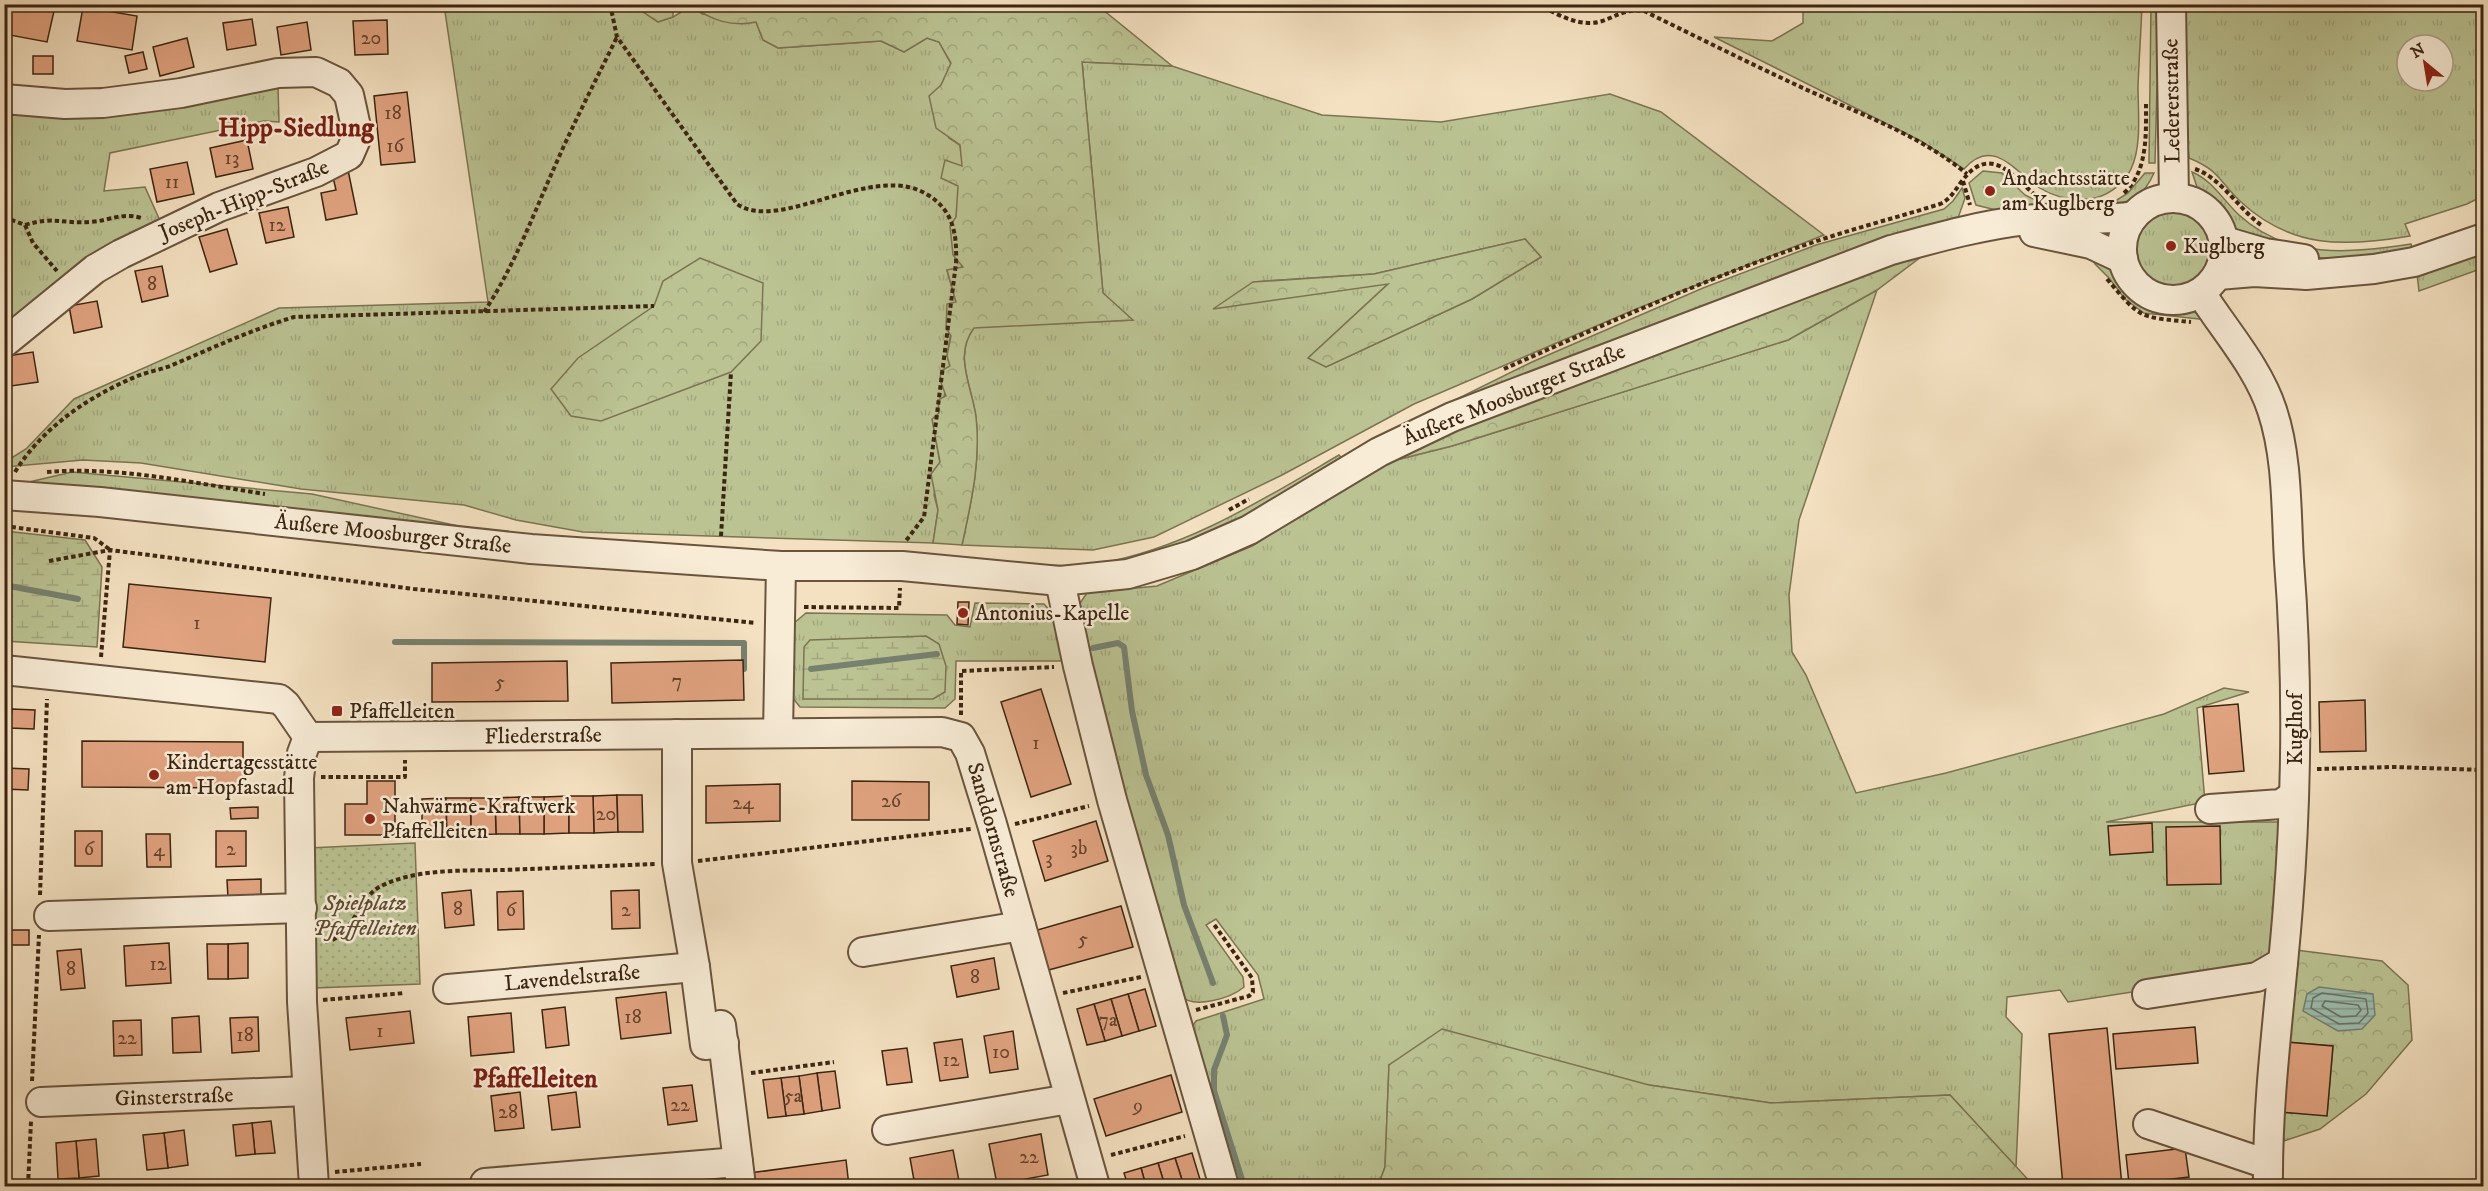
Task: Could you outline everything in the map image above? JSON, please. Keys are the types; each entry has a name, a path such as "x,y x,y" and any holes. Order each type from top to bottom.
{"street":[{"name":"Ledererstraße","path":"2171,4 2174,198"},
{"name":"Joseph-Hipp-Straße","path":"4,99 65,104 114,102 171,95 298,71 316,72 330,77 349,95 357,128 356,139 349,155 316,172 219,207 159,234 95,269 4,343"},
{"name":"Äußere Moosburger Straße","path":"9,484 100,502 520,548 781,566 902,566 1054,581 1128,574 1192,555 1249,530 1378,452 1452,417 1573,368 1891,250 1982,219 2105,220 2126,206 2150,204 2174,198"},
{"path":"2174,198 2191,201 2206,210 2218,224 2224,241 2224,258 2209,284"},
{"path":"2126,206 2126,229 2122,244 2127,272 2146,293 2174,301 2209,284 2254,272 2306,275 2340,270 2374,269 2414,262 2484,238"},
{"name":"Äußere Moosburger Straße","path":"1982,219 2091,244 2123,259"},
{"path":"2224,241 2265,253 2318,262 2340,270"},
{"name":"Kuglhof","path":"2209,284 2219,322 2261,383 2272,410 2280,446 2294,636 2295,782 2283,962 2291,1020 2267,1175"},
{"path":"778,733 781,566"},
{"path":"1054,581 1112,800 1224,1186"},
{"path":"4,670 279,699 286,705 308,737 302,753 299,778 302,1002 314,1180"},
{"name":"Fliederstraße","path":"308,737 942,732 961,737"},
{"path":"676,734 676,863 696,977"},
{"name":"Sanddornstraße","path":"961,737 970,753 993,827 1091,1174"},
{"path":"2210,809 2281,804 2295,782"},
{"path":"49,916 302,908"},
{"name":"Sanddornstraße","path":"863,952 1021,926"},
{"path":"2147,994 2258,977 2283,962"},
{"name":"Lavendelstraße","path":"448,989 696,977 717,984 739,1174 485,1183"},
{"name":"Ginsterstraße","path":"40,1102 307,1091"},
{"path":"887,1130 1069,1099"},
{"path":"2148,1124 2267,1175"}],"path":[{"path":"610,4 617,37 737,204 747,211 787,207 870,187 899,186 920,190 935,199 947,212 957,233 956,263 924,517 903,545"},
{"path":"1536,4 1572,21 1591,23 1628,9 1644,11 1786,80 1897,130 1946,156 1967,174 1986,164 2004,167 2034,195 2045,200"},
{"path":"484,312 495,296 541,202 555,166 617,37"},
{"path":"2126,206 2132,184 2141,166 2146,130 2146,93"},
{"path":"2141,166 2194,168 2208,173 2245,213 2264,227"},
{"path":"1962,180 1982,219"},
{"path":"4,217 25,225 45,219 90,222 128,214 142,218 154,226 159,234"},
{"path":"25,225 42,255 73,287"},
{"path":"2091,244 2089,256 2092,264 2139,314 2162,319 2219,322"},
{"path":"9,484 25,455 47,432 102,393 136,376 168,367 257,328 294,317 654,306"},
{"path":"721,536 731,372"},
{"path":"4,526 94,538 110,550"},
{"path":"91,657 101,658 110,550"},
{"path":"49,561 110,550 484,597 781,616 899,608"},
{"path":"961,737 962,671 1078,666"},
{"path":"299,778 405,777 405,737"},
{"path":"2295,782 2393,767 2484,770"},
{"path":"302,944 335,940 348,927 362,903 381,886 426,873 676,863 993,827 1112,800"},
{"path":"1175,1016 1249,996 1253,992 1252,978 1213,923"},
{"path":"1042,998 1162,973"},
{"path":"302,1002 405,993"},
{"path":"728,1076 834,1062"},
{"path":"1091,1174 1207,1130"},
{"path":"314,1180 421,1164"}],"green space":[{"path":"1810,4 2142,5 2138,140 2128,175 2113,190 2101,196 2082,199 2063,198 2051,194 1995,156 1975,159 1964,169 1921,141 1714,37 1772,41 1803,23 1803,12"},
{"path":"444,5 633,5 658,22 673,17 693,5 702,14 756,22 763,40 778,48 881,41 904,52 927,38 939,42 951,64 941,85 949,138 960,145 963,167 956,217 963,267 947,270 956,302 947,356 950,366 936,441 940,462 934,495 938,510 933,543 583,532 516,520 464,505 301,489 141,463 83,460 5,467 5,462 26,449 74,399 279,308 488,302"},
{"path":"633,5 673,5 673,17 658,22"},
{"path":"693,5 1097,5 1172,66 1082,62 1103,293 1133,320 974,328 968,339 964,360 976,417 977,450 974,482 962,545 933,543 938,510 931,474 940,462 932,419 939,413 938,400 946,396 940,380 941,371 950,366 947,356 951,336 946,328 947,304 956,302 947,270 963,267 953,255 950,226 956,217 958,186 941,178 945,160 962,166 960,145 936,128 929,96 941,85 951,63 939,42 927,38 904,52 881,41 778,48 763,40 756,22 739,24 714,19"},
{"path":"2151,5 2159,5 2155,163 2149,163"},
{"path":"2181,5 2483,5 2483,196 2467,204 2405,224 2410,236 2363,242 2320,241 2280,229 2241,202 2214,172 2189,158 2178,64"},
{"path":"1082,62 1172,66 1322,115 1441,122 1610,94 1661,112 1824,235 1636,309 1414,404 1282,475 1154,537 1093,550 962,545 974,482 977,450 976,417 964,360 968,338 974,327 1132,320 1103,293","holes":["1525,239 1541,257 1472,299 1326,367 1309,357 1389,283 1253,282 1374,274"]},
{"path":"278,86 279,122 264,121 110,153 104,191 145,187 161,223 5,329 5,109 53,116 116,116"},
{"path":"1983,171 2002,173 2025,195 2056,210 2004,212 1976,205 1969,183"},
{"path":"2192,172 2211,185 2239,215 2258,230 2278,240 2321,250 2343,251 2411,244 2413,252 2352,261 2303,256 2240,241 2223,212 2213,200 2198,190"},
{"path":"2145,173 2154,173 2141,193 2130,201 2106,207 2128,193"},
{"path":"1962,188 1965,198 1957,221 1696,310 1511,379 1372,444 1378,438 1532,362 1703,288 1816,245 1944,209"},
{"path":"2173,205 2189,208 2202,217 2211,230 2214,246 2211,262 2202,275 2189,284 2173,287 2157,284 2144,275 2135,262 2132,246 2135,230 2144,217 2157,208"},
{"path":"1525,239 1541,257 1472,299 1326,367 1308,358 1388,284 1213,309 1253,282 1374,274"},
{"path":"1929,251 1877,290 1788,340 1452,446 1384,463 1456,429"},
{"path":"2483,251 2483,268 2419,291 2417,274"},
{"path":"2105,257 2124,287 2139,301 2159,309 2194,312 2208,320 2144,313 2125,299 2093,261"},
{"path":"700,258 763,283 761,341 731,372 601,421 571,416 551,389 578,358 654,306 663,281"},
{"path":"1877,290 1799,520 1789,595 1792,652 1806,675 1856,793 1946,773 2164,714 2224,688 2249,692 2197,708 2205,802 2106,822 2280,822 2274,963 2254,973 2068,1002 2060,990 2007,997 2006,1017 2022,1034 2016,1167 1950,1095 1771,1103 1649,1085 1389,1065 1385,1167 1378,1186 1230,1186 1190,1030 1196,1021 1264,999 1258,975 1216,919 1206,925 1243,977 1244,987 1212,1001 1194,1002 1180,995 1175,987 1076,609 1087,593 1157,586 1252,546 1384,463 1452,446 1788,340"},
{"path":"1339,455 1343,459 1230,527 1135,563 1067,569 1028,564 1063,566 1097,564 1161,547 1192,535 1253,505"},
{"path":"72,472 312,494 458,526 469,539 29,482"},
{"path":"5,531 85,540 102,567 97,647 5,641"},
{"path":"975,603 1044,604 1053,614 1065,661 956,661 955,699 945,708 800,707 792,697 794,623 806,613 947,615 955,625 970,627"},
{"path":"926,636 939,644 946,666 945,692 933,699 803,699 804,647 810,640"},
{"name":"Spielplatz Pfaffelleiten","path":"415,843 420,984 315,988 309,848"},
{"path":"2296,950 2382,961 2408,985 2412,1040 2366,1094 2320,1129 2284,1141 2280,1112 2327,1115 2333,1046 2286,1042"},
{"path":"1442,1029 1649,1085 1771,1103 1950,1095 2034,1186 1378,1186 1385,1167 1389,1065"}],"water":[{"path":"2319,987 2373,994 2375,1015 2362,1029 2338,1031 2303,1011 2307,994"}],"building":[{"path":"4,4 22,4 54,11 47,42 4,34"},
{"path":"83,7 137,16 132,50 77,41"},
{"path":"252,19 256,45 227,50 223,23"},
{"path":"387,20 388,54 355,55 353,21"},
{"path":"307,22 311,50 281,55 277,27"},
{"path":"187,38 194,67 160,76 153,47"},
{"path":"143,52 147,69 129,73 125,56"},
{"path":"33,56 53,56 53,74 33,74"},
{"path":"407,92 415,162 381,165 374,96"},
{"path":"247,140 253,169 216,177 210,148"},
{"path":"187,162 194,194 157,202 150,169"},
{"path":"348,170 357,214 326,220 321,193 336,190 332,173"},
{"path":"288,207 294,237 266,243 259,213"},
{"path":"227,229 237,264 210,272 199,237"},
{"path":"162,266 168,296 142,302 135,271"},
{"path":"97,301 102,327 74,333 69,306"},
{"path":"33,352 38,382 11,386 7,356"},
{"path":"129,584 271,598 265,662 123,647"},
{"name":"Antonius-Kapelle","path":"958,602 969,602 968,625 957,624"},
{"path":"743,660 744,700 612,703 611,663"},
{"path":"567,661 568,701 432,702 432,663"},
{"path":"1041,689 1071,784 1031,797 1001,702"},
{"path":"2365,700 2366,751 2320,752 2319,702"},
{"path":"2238,704 2244,771 2209,774 2203,707"},
{"path":"4,709 12,709 10,728 4,727"},
{"path":"12,709 35,710 34,729 10,728"},
{"path":"82,741 243,742 243,788 82,787"},
{"path":"5,768 29,769 28,790 4,789"},
{"name":"Nahwärme-Kraftwerk Pfaffelleiten","path":"367,781 395,781 395,835 345,835 345,804 367,804"},
{"path":"852,781 929,782 929,820 852,820"},
{"path":"780,784 780,821 706,823 706,786"},
{"path":"617,795 618,832 594,833 593,796"},
{"path":"617,795 642,795 643,832 618,832"},
{"path":"569,796 569,833 544,834 544,797"},
{"path":"569,796 593,796 594,833 569,833"},
{"path":"519,797 520,834 496,834 495,798"},
{"path":"519,797 544,797 544,834 520,834"},
{"path":"446,798 447,835 422,835 422,799"},
{"path":"446,798 471,798 471,835 447,835"},
{"path":"471,798 495,798 496,834 471,835"},
{"path":"258,807 258,818 231,819 230,808"},
{"path":"1096,821 1108,861 1045,881 1033,841"},
{"path":"2152,823 2153,852 2110,855 2108,826"},
{"path":"2220,826 2221,884 2167,885 2166,827"},
{"path":"75,831 102,831 102,866 75,866"},
{"path":"216,831 246,831 246,866 216,867"},
{"path":"146,834 170,834 171,867 147,867"},
{"path":"261,879 261,896 228,898 227,880"},
{"path":"471,890 474,925 445,928 442,893"},
{"path":"639,890 640,928 612,929 611,891"},
{"path":"523,891 524,929 498,930 497,892"},
{"path":"1121,906 1133,947 1045,971 1034,931"},
{"path":"10,930 29,930 29,945 10,945"},
{"path":"169,943 171,983 126,986 124,946"},
{"path":"248,943 248,978 228,979 228,944"},
{"path":"207,944 228,944 228,979 208,979"},
{"path":"81,949 85,988 61,990 57,951"},
{"path":"994,958 999,989 957,997 951,966"},
{"path":"1145,989 1156,1026 1139,1031 1128,994"},
{"path":"666,992 671,1033 621,1039 616,998"},
{"path":"1128,994 1139,1031 1122,1036 1111,999"},
{"path":"1111,999 1122,1036 1105,1041 1094,1004"},
{"path":"1094,1004 1105,1041 1087,1045 1077,1009"},
{"path":"565,1007 569,1045 546,1048 542,1010"},
{"path":"410,1011 414,1043 350,1050 346,1018"},
{"path":"511,1013 514,1052 471,1056 468,1017"},
{"path":"199,1016 201,1052 173,1053 172,1018"},
{"path":"258,1017 259,1051 232,1053 230,1018"},
{"path":"141,1020 142,1055 114,1056 113,1021"},
{"path":"2195,1027 2198,1063 2116,1069 2113,1034"},
{"path":"2107,1028 2122,1186 2063,1186 2049,1034"},
{"path":"1013,1031 1018,1069 990,1073 984,1036"},
{"path":"962,1039 968,1077 940,1081 934,1043"},
{"path":"2286,1042 2333,1046 2327,1116 2280,1112"},
{"path":"907,1048 912,1082 887,1085 882,1051"},
{"path":"835,1071 840,1108 822,1111 817,1073"},
{"path":"817,1073 822,1111 804,1114 799,1076"},
{"path":"1171,1075 1182,1112 1106,1136 1094,1099"},
{"path":"799,1076 804,1114 786,1116 781,1078"},
{"path":"781,1078 786,1116 768,1118 763,1080"},
{"path":"692,1085 697,1121 668,1125 663,1088"},
{"path":"520,1092 524,1128 495,1131 491,1096"},
{"path":"576,1092 580,1127 552,1130 548,1096"},
{"path":"271,1121 275,1153 255,1154 252,1123"},
{"path":"252,1123 255,1154 236,1156 233,1125"},
{"path":"184,1130 188,1165 168,1168 164,1133"},
{"path":"164,1133 168,1168 147,1170 143,1135"},
{"path":"1041,1134 1048,1175 997,1184 989,1144"},
{"path":"96,1139 99,1176 79,1178 76,1141"},
{"path":"76,1141 79,1178 58,1179 56,1143"},
{"path":"2185,1148 2189,1177 2129,1184 2126,1155"},
{"path":"953,1150 960,1186 915,1186 910,1158"},
{"path":"1192,1153 1202,1186 1184,1186 1175,1158"},
{"path":"1175,1158 1184,1186 1165,1186 1158,1163"},
{"path":"846,1160 849,1186 752,1186 750,1173"},
{"path":"1158,1163 1165,1186 1146,1186 1141,1168"},
{"path":"1141,1168 1146,1186 1128,1186 1124,1173"}],"waterway":[{"path":"4,585 78,599"},
{"path":"395,642 744,643 744,669"},
{"path":"1093,648 1118,643 1124,647 1132,711 1146,775 1168,835 1184,905 1213,983"},
{"path":"811,669 937,654"},
{"path":"1223,1016 1227,1035 1214,1070 1214,1091 1244,1186"}],"place":[{"name":"Andachtsstätte am Kuglberg","path":"1990,191"},
{"name":"Kuglberg","path":"2171,246"},
{"name":"Antonius-Kapelle","path":"963,613"},
{"name":"Pfaffelleiten","path":"337,711"},
{"name":"Kindertagesstätte am Hopfastadl","path":"154,775"},
{"name":"Nahwärme-Kraftwerk Pfaffelleiten","path":"370,819"}],"district":[{"name":"Hipp-Siedlung","path":"296,128"},
{"name":"Pfaffelleiten","path":"535,1079"}]}
